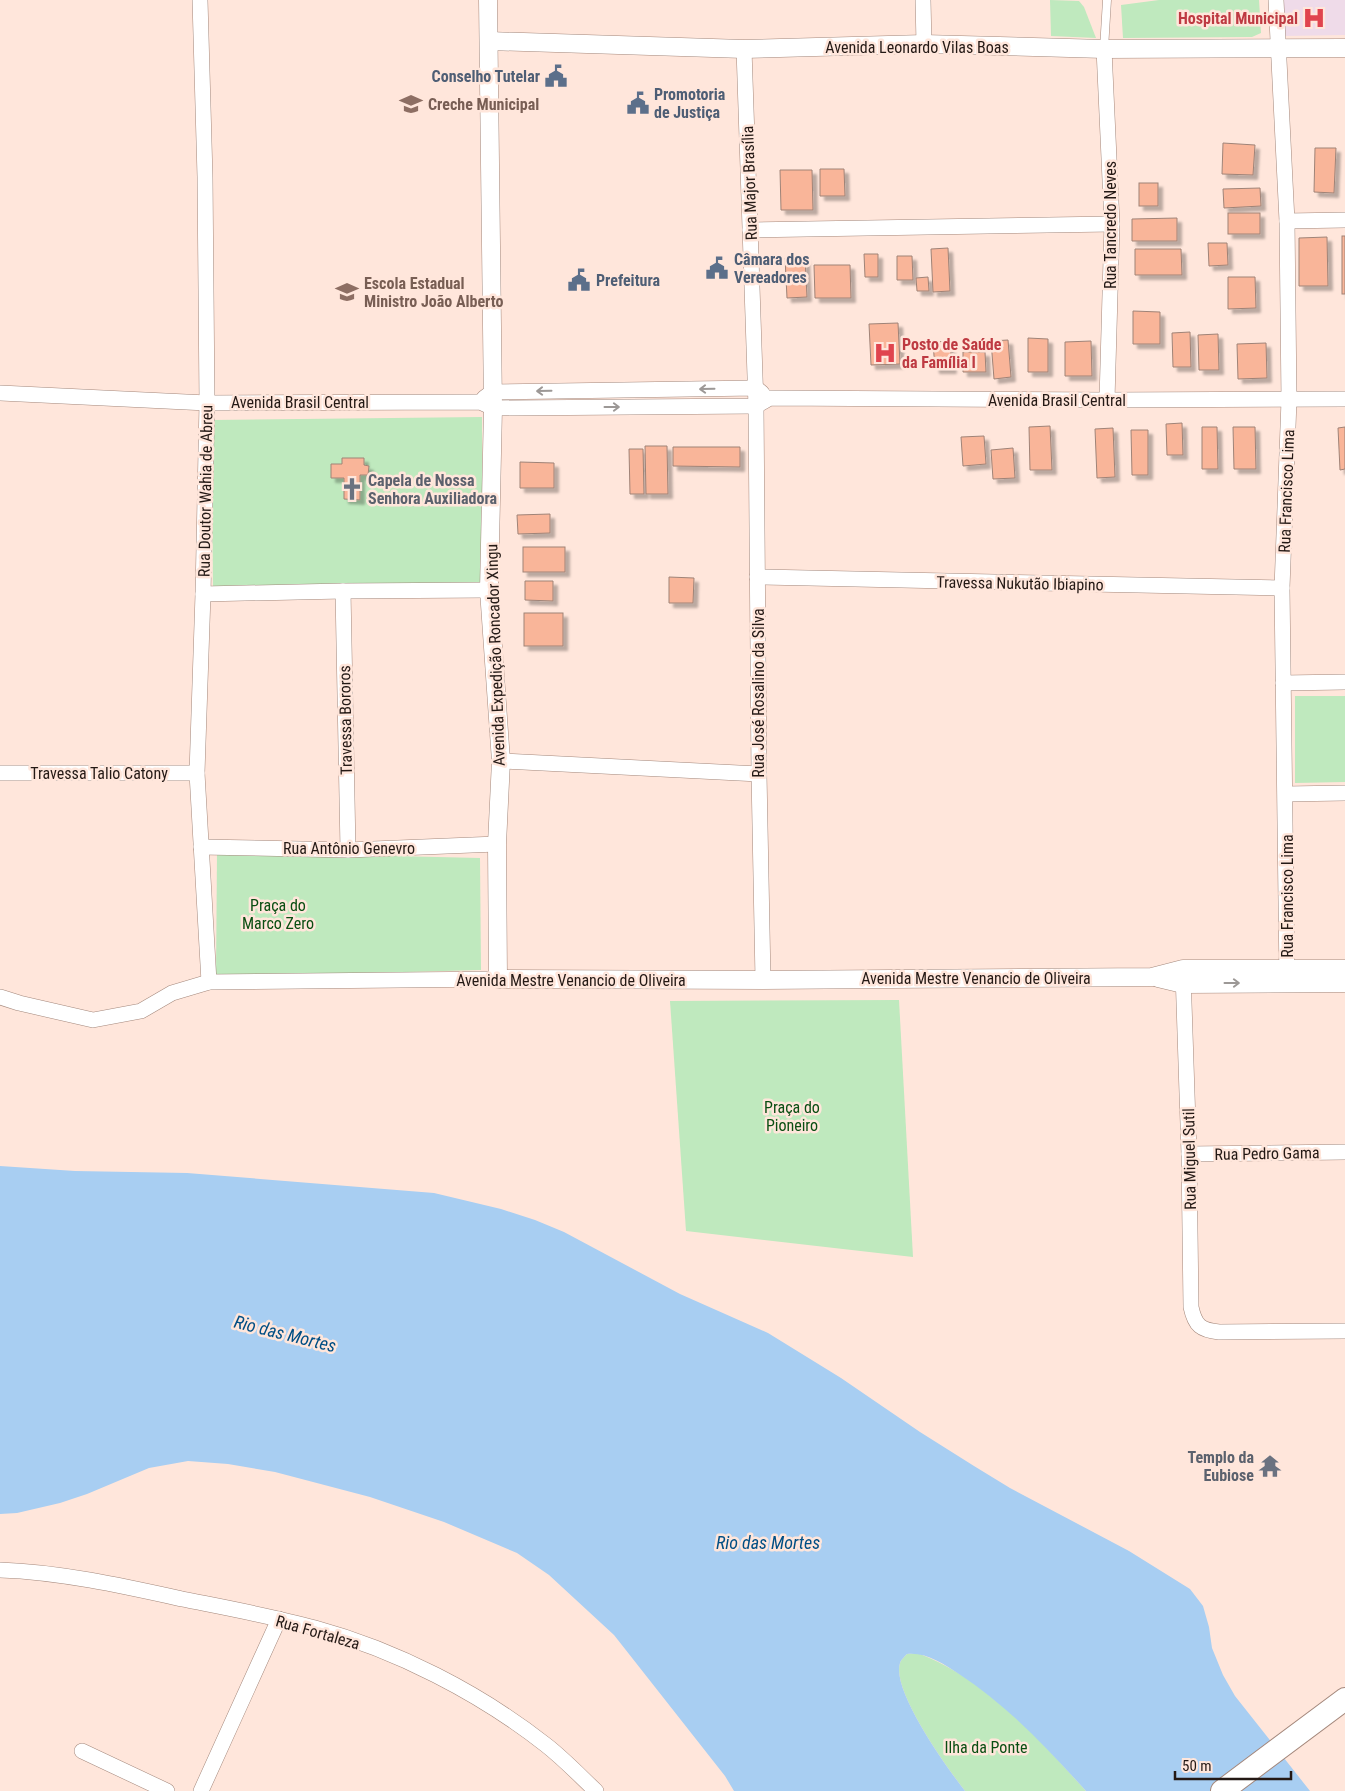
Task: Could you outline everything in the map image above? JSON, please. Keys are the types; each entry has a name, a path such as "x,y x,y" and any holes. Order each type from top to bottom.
{"main road":[{"path":"1222,1791 1345,1699"}],"street":[{"name":"Rua Doutor Wahia de Abreu","path":"200,0 205,177 207,403 197,773 209,982"},
{"name":"Avenida Expedição Roncador Xingu","path":"488,0 489,590 500,761 497,844 498,979"},
{"path":"924,0 924,44"},
{"name":"Rua Francisco Lima","path":"1276,0 1287,221 1289,400 1282,588 1287,976"},
{"name":"Avenida Leonardo Vilas Boas","path":"489,41 744,49 924,44 1104,49 1345,48"},
{"name":"Rua Major Brasília","path":"744,49 756,406"},
{"name":"Rua Tancredo Neves","path":"1104,49 1112,224 1107,400"},
{"path":"1287,221 1345,220"},
{"path":"750,230 1112,224"},
{"name":"Avenida Brasil Central","path":"489,401 756,388"},
{"path":"756,388 770,398"},
{"name":"Avenida Brasil Central","path":"0,393 207,403 489,401 756,406 770,398 1345,399"},
{"name":"Rua José Rosalino da Silva","path":"756,406 763,980"},
{"name":"Travessa Nukutão Ibiapino","path":"757,577 1282,588"},
{"path":"203,594 489,590"},
{"name":"Travessa Bororos","path":"343,591 348,850"},
{"path":"1283,683 1345,682"},
{"path":"500,761 759,774"},
{"name":"Travessa Talio Catony","path":"0,773 197,773"},
{"path":"1286,794 1345,793"},
{"name":"Rua Antônio Genevro","path":"201,847 348,850 497,844"},
{"name":"Avenida Mestre Venancio de Oliveira","path":"0,997 92,1020 141,1011 172,992 209,982 1287,976 1345,969"},
{"name":"Avenida Mestre Venancio de Oliveira","path":"1287,976 1345,983"},
{"name":"Rua Miguel Sutil","path":"1183,977 1189,1154 1191,1308 1194,1319 1206,1331 1345,1331"},
{"name":"Rua Pedro Gama","path":"1189,1154 1345,1152"},
{"name":"Rua Fortaleza","path":"0,1570 94,1582 279,1619 353,1640 445,1679 502,1714 547,1746 596,1791"},
{"path":"201,1791 279,1619"},
{"path":"82,1751 167,1791"}],"lane":[{"path":"1104,49 1107,0"}],"shaded area":[{"name":"Hospital Municipal","path":"1282,0 1345,0 1345,35 1283,36"}],"green space":[{"path":"1050,0 1079,1 1084,7 1096,38 1051,36"},
{"path":"1159,0 1259,0 1261,33 1252,37 1123,38 1121,5"},
{"path":"482,417 483,586 213,587 211,420"},
{"path":"1295,696 1345,696 1345,782 1295,783"},
{"name":"Praça do Marco Zero","path":"217,852 480,858 481,970 216,977"},
{"name":"Praça do Pioneiro","path":"899,1000 913,1257 686,1231 670,1001"},
{"name":"Ilha da Ponte","path":"917,1653 942,1664 966,1678 1009,1711 1049,1750 1086,1791 965,1791 946,1766 923,1729 904,1691 900,1675 900,1663 907,1654"}],"water":[{"name":"Rio das Mortes","path":"0,1166 75,1171 187,1173 434,1193 501,1209 564,1232 680,1294 768,1333 1010,1488 1129,1551 1190,1589 1203,1606 1212,1648 1223,1675 1235,1696 1310,1791 1086,1791 1042,1744 977,1686 953,1670 928,1657 907,1654 900,1663 900,1675 912,1710 946,1766 965,1791 734,1791 725,1776 614,1635 549,1575 517,1553 444,1522 370,1497 275,1472 228,1464 188,1461 149,1468 87,1494 60,1503 17,1513 0,1514"}],"building":[{"path":"1223,143 1255,145 1253,175 1222,174"},
{"path":"1315,148 1336,148 1334,193 1314,192"},
{"path":"820,169 844,169 845,196 820,196"},
{"path":"780,170 812,170 813,210 781,210"},
{"path":"1139,183 1158,183 1158,206 1139,206"},
{"path":"1260,188 1261,206 1224,208 1223,189"},
{"path":"1228,213 1260,213 1260,234 1228,234"},
{"path":"1177,218 1177,241 1132,241 1132,219"},
{"path":"1342,236 1345,236 1345,294 1342,294"},
{"path":"1327,237 1328,286 1299,286 1299,238"},
{"path":"1208,243 1227,243 1228,265 1209,266"},
{"path":"948,248 950,291 933,292 931,249"},
{"path":"1135,249 1181,249 1182,275 1135,275"},
{"path":"864,254 878,254 878,277 865,277"},
{"path":"897,256 912,256 913,280 897,280"},
{"path":"805,257 807,297 787,298 785,258"},
{"path":"814,265 850,265 851,298 815,298"},
{"path":"928,277 929,291 917,291 916,278"},
{"path":"1228,277 1255,277 1256,308 1228,309"},
{"path":"1133,311 1160,312 1160,344 1133,344"},
{"path":"898,323 900,364 871,365 869,324"},
{"path":"1190,332 1191,367 1173,367 1172,333"},
{"path":"1218,334 1219,370 1199,370 1198,335"},
{"path":"1028,338 1048,339 1048,372 1028,372"},
{"path":"1008,340 1011,377 994,379 991,341"},
{"path":"950,341 952,369 935,369 933,342"},
{"path":"1091,341 1092,376 1065,376 1065,342"},
{"path":"1266,343 1267,378 1238,379 1237,344"},
{"path":"963,352 985,352 986,372 963,372"},
{"path":"1182,423 1183,455 1167,455 1166,424"},
{"path":"1050,426 1052,470 1030,470 1029,427"},
{"path":"1202,427 1217,427 1218,469 1202,469"},
{"path":"1233,427 1255,427 1256,469 1234,469"},
{"path":"1345,427 1345,469 1340,470 1338,428"},
{"path":"1113,428 1115,477 1097,478 1095,429"},
{"path":"1131,430 1148,430 1148,475 1132,475"},
{"path":"984,436 986,464 963,466 961,437"},
{"path":"645,446 667,446 668,494 646,494"},
{"path":"673,447 740,447 740,467 673,466"},
{"path":"1013,448 1015,478 993,479 991,450"},
{"path":"629,449 643,449 644,494 630,494"},
{"name":"Capela de Nossa Senhora Auxiliadora","path":"342,458 364,458 364,465 369,466 368,475 360,475 360,500 344,499 344,478 331,478 331,464 342,464"},
{"path":"520,462 554,463 554,488 520,488"},
{"path":"550,514 550,533 518,534 517,515"},
{"path":"523,547 565,547 565,572 523,572"},
{"path":"669,577 694,578 693,603 669,603"},
{"path":"525,581 553,581 553,601 525,600"},
{"path":"524,613 563,613 563,646 524,646"}],"place":[{"name":"Hospital Municipal","path":"1314,18"},
{"name":"Conselho Tutelar","path":"556,76"},
{"name":"Promotoria de Justiça","path":"638,103"},
{"name":"Creche Municipal","path":"411,104"},
{"name":"Câmara dos Vereadores","path":"717,268"},
{"name":"Prefeitura","path":"579,280"},
{"name":"Escola Estadual Ministro João Alberto","path":"347,292"},
{"name":"Posto de Saúde da Família I","path":"885,353"},
{"name":"Capela de Nossa Senhora Auxiliadora","path":"352,489"},
{"name":"Templo da Eubiose","path":"1270,1466"}]}
